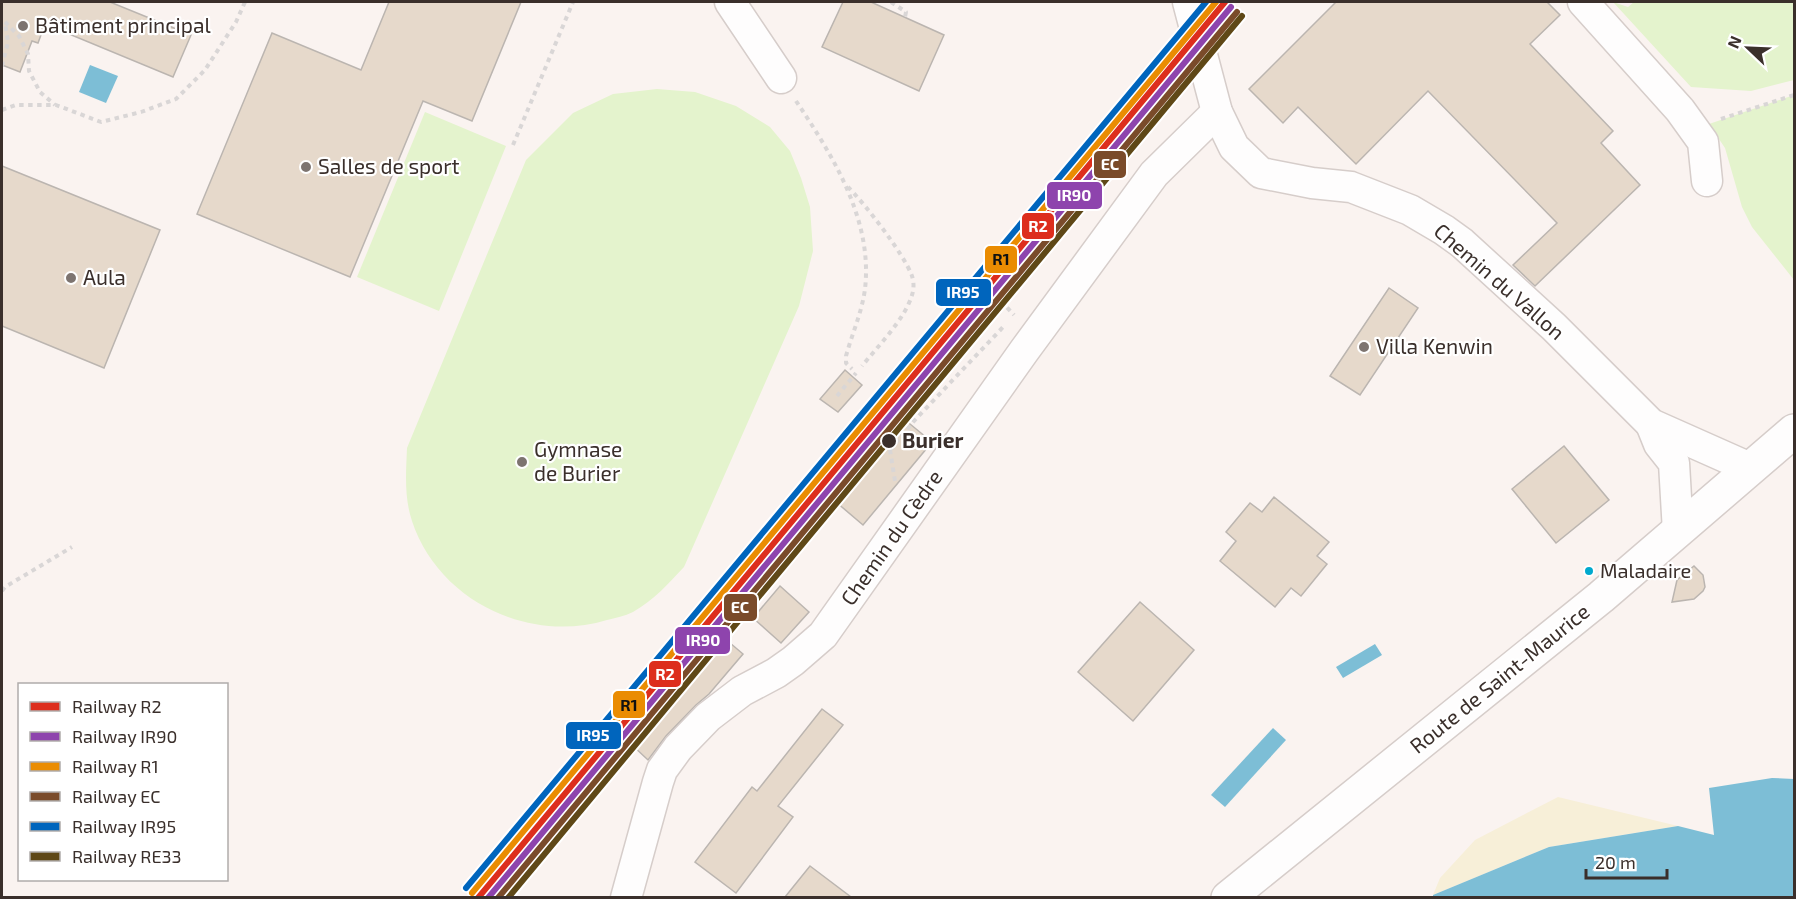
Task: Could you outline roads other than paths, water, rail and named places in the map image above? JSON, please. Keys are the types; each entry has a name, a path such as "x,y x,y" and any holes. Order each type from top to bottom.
{"main road":[{"name":"Route de Saint-Maurice","path":"1228,897 1601,597 1794,431"}],"street":[{"path":"730,2 781,78"},
{"name":"Chemin du Vallon","path":"1188,2 1217,112 1234,147 1261,173 1312,183 1351,187 1410,210 1443,230 1474,255 1554,327 1651,424 1750,468"},
{"path":"1583,2 1680,110 1703,142 1707,181"},
{"name":"Chemin du Cèdre","path":"626,897 662,770 678,748 692,732 726,702 776,673 823,635 1024,351 1154,174 1217,112"},
{"name":"Chemin du Vallon","path":"1651,424 1659,444 1674,463 1678,532"}],"water":[{"path":"90,65 118,76 106,103 79,92"},
{"path":"1375,644 1382,655 1343,678 1336,667"},
{"path":"1273,728 1286,740 1225,807 1211,795"},
{"path":"1772,778 1794,779 1794,897 1433,897 1433,895 1549,847 1678,826 1714,835 1709,788"}],"rail line":[{"name":"IR95","path":"466,888 1206,2"},
{"name":"R1","path":"472,893 1216,2"},
{"name":"R2","path":"478,898 1225,2"},
{"name":"IR90","path":"488,898 1231,7"},
{"name":"EC","path":"498,898 1237,12"},
{"name":"RE33","path":"508,898 1242,16"}],"place":[{"name":"Bâtiment principal","path":"23,26"},
{"name":"Salles de sport","path":"306,167"},
{"name":"Aula","path":"71,278"},
{"name":"Villa Kenwin","path":"1364,347"},
{"name":"Burier","path":"889,441"},
{"name":"Gymnase de Burier","path":"522,462"},
{"name":"Maladaire","path":"1589,571"}]}
